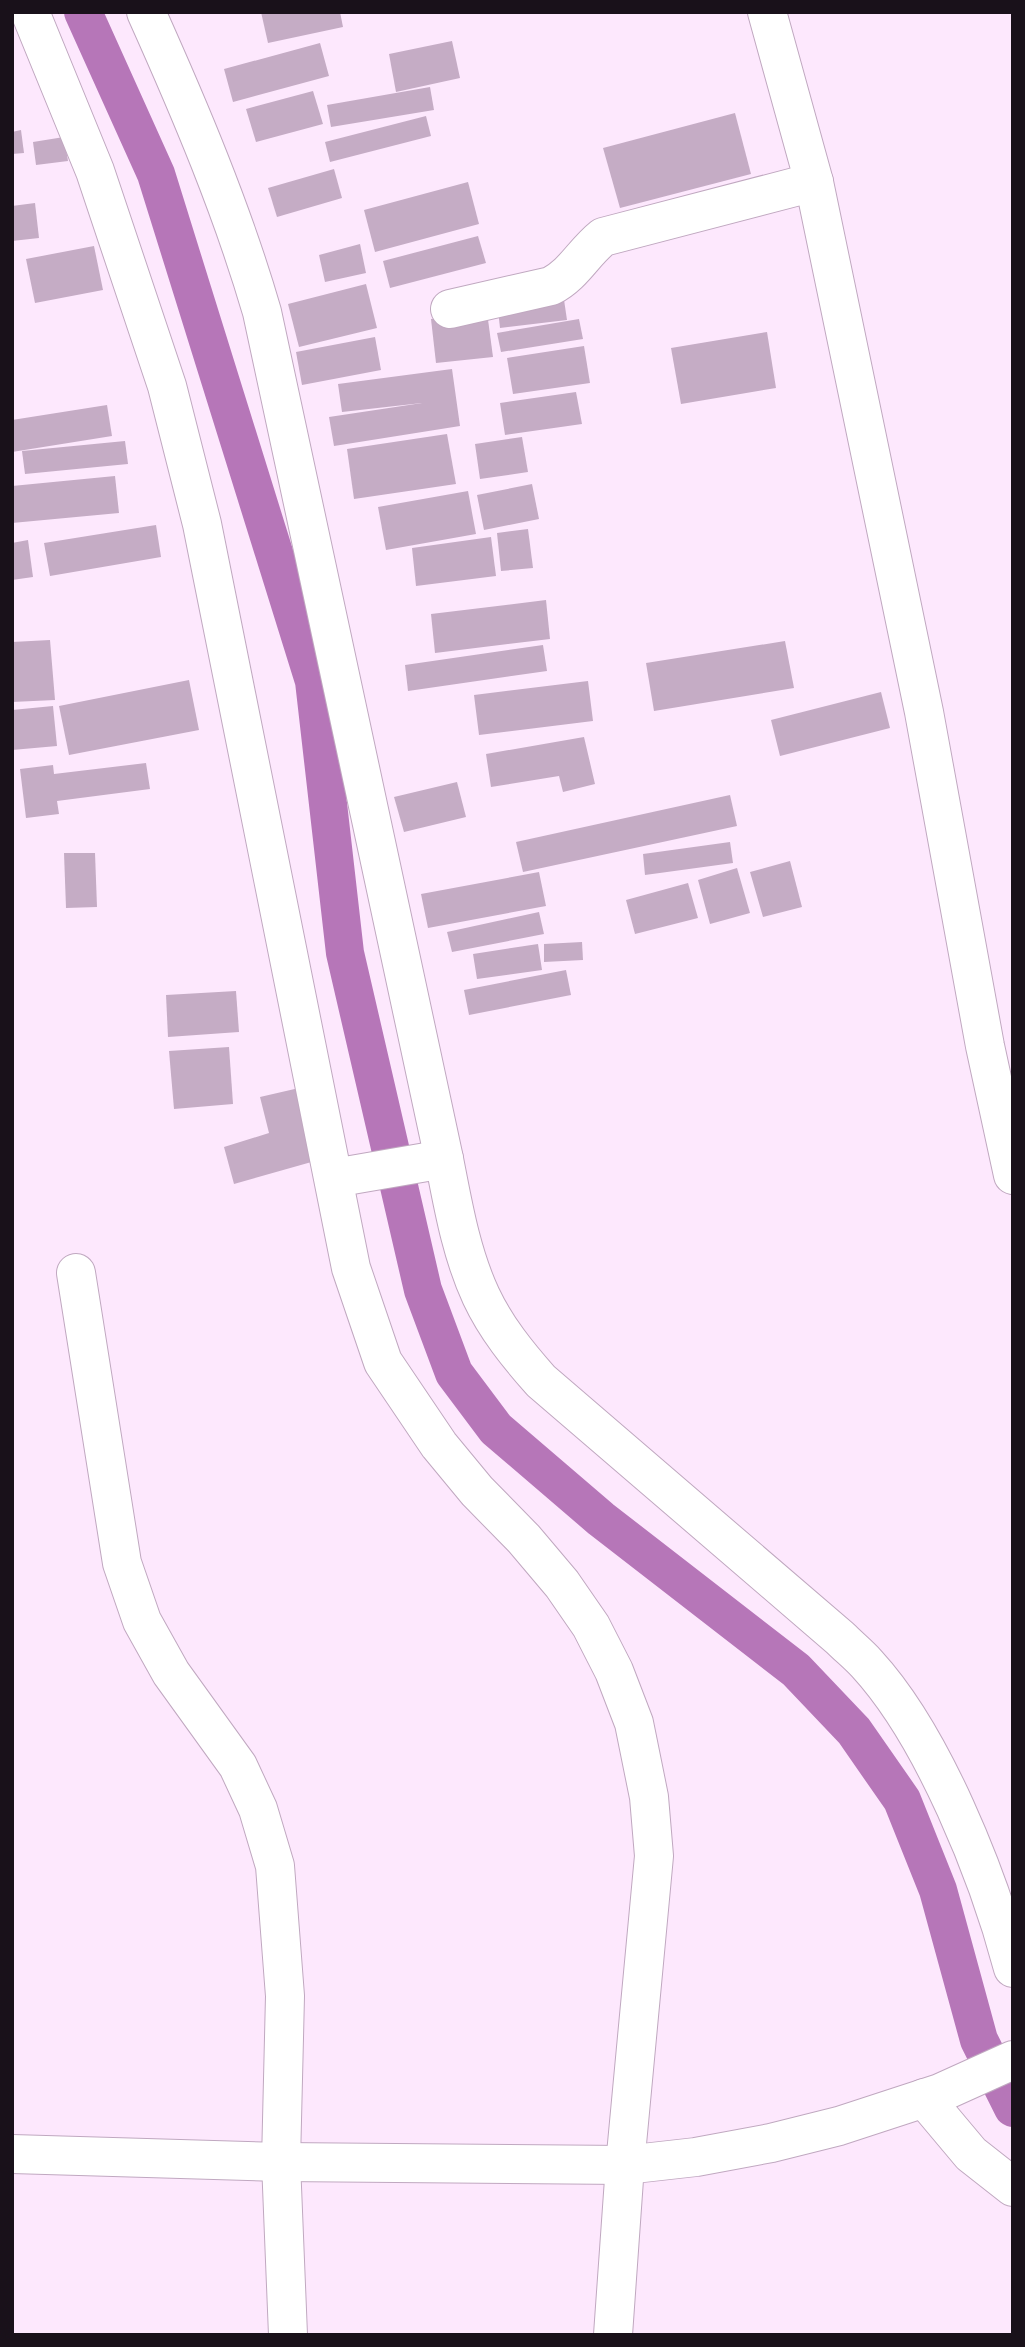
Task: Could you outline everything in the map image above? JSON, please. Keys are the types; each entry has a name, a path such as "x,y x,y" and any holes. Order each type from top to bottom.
{"street":[{"path":"146,12 181,91 246,257 262,312 437,1160 481,1296 517,1354 541,1381 840,1638 886,1687 920,1742 961,1822 982,1874 1013,1968"},
{"path":"767,12 814,182 924,712 985,1046 1013,1175"},
{"path":"29,35 95,171 128,265 173,411 202,524 347,1175 351,1268 383,1362 439,1445 562,1584 591,1626 614,1671 634,1723 649,1797 654,1856 625,2165 613,2335"},
{"path":"450,309 551,286 565,279 578,266 589,248 603,237 814,182"},
{"path":"347,1175 437,1160"},
{"path":"76,1273 122,1563 142,1621 171,1674 238,1766 258,1809 275,1866 285,1996 268,2161 288,2335"},
{"path":"12,2154 268,2161 625,2165 696,2157 771,2143 839,2126 932,2096 1013,2060"},
{"path":"932,2096 971,2154 1013,2187"}],"building":[{"path":"261,12 340,12 343,27 268,43"},
{"path":"452,41 460,78 396,92 389,54"},
{"path":"320,43 329,76 233,102 224,69"},
{"path":"430,87 434,110 331,127 327,105"},
{"path":"313,91 323,124 256,142 246,109"},
{"path":"735,113 751,174 620,208 603,148"},
{"path":"426,116 431,136 330,162 325,142"},
{"path":"21,130 24,153 12,154 12,132"},
{"path":"64,137 68,161 36,165 33,142"},
{"path":"334,169 342,198 277,217 268,188"},
{"path":"468,182 479,224 375,252 364,210"},
{"path":"35,203 39,238 12,241 12,206"},
{"path":"478,236 486,263 390,288 383,261"},
{"path":"360,244 366,273 325,282 319,255"},
{"path":"94,246 103,290 35,303 26,259"},
{"path":"366,284 377,328 299,347 288,304"},
{"path":"563,293 567,320 500,328 497,301"},
{"path":"487,312 493,357 436,363 431,319"},
{"path":"579,319 583,339 501,352 497,333"},
{"path":"767,332 776,388 681,404 671,348"},
{"path":"375,337 381,370 302,385 296,352"},
{"path":"584,346 590,383 513,394 507,358"},
{"path":"452,369 460,426 334,446 329,417 422,403 342,412 338,384"},
{"path":"576,392 582,424 505,435 500,403"},
{"path":"107,405 112,436 12,452 12,420"},
{"path":"447,434 456,484 354,499 347,449"},
{"path":"522,437 528,472 480,479 475,444"},
{"path":"125,441 128,464 25,474 22,451"},
{"path":"115,476 119,513 12,523 12,486"},
{"path":"532,484 539,519 484,530 477,495"},
{"path":"468,491 476,534 386,550 378,507"},
{"path":"156,525 161,557 50,576 44,543"},
{"path":"528,529 533,568 501,571 497,533"},
{"path":"491,537 496,576 416,586 412,548"},
{"path":"28,540 33,577 12,580 12,543"},
{"path":"546,600 550,639 435,653 431,614"},
{"path":"50,640 55,700 12,702 12,642"},
{"path":"785,641 794,688 654,711 646,663"},
{"path":"543,645 547,671 408,691 405,665"},
{"path":"189,680 199,730 69,755 59,706"},
{"path":"588,681 593,721 479,735 474,695"},
{"path":"881,692 890,728 780,756 771,720"},
{"path":"53,706 57,746 12,750 12,710"},
{"path":"584,737 595,784 563,792 559,776 491,787 486,754"},
{"path":"146,763 150,789 57,801 59,814 26,818 20,769 53,765 54,774"},
{"path":"457,782 466,817 404,832 394,797"},
{"path":"730,795 737,826 523,872 516,842"},
{"path":"730,842 733,863 645,875 643,854"},
{"path":"64,853 95,853 97,907 66,908"},
{"path":"790,861 802,907 763,917 750,872"},
{"path":"737,868 750,913 710,924 698,880"},
{"path":"539,872 546,906 428,928 421,894"},
{"path":"688,883 698,918 635,934 626,900"},
{"path":"539,912 544,934 452,952 447,932"},
{"path":"582,942 583,960 544,962 544,944"},
{"path":"538,944 542,970 477,979 473,954"},
{"path":"566,970 571,995 469,1015 464,990"},
{"path":"236,991 239,1032 168,1037 166,995"},
{"path":"229,1047 233,1104 174,1109 169,1051"},
{"path":"299,1088 315,1161 234,1184 224,1147 269,1133 260,1097"}],"waterway":[{"path":"83,12 156,174 314,681 345,953 423,1290 454,1373 496,1429 601,1519 796,1670 854,1731 902,1800 938,1890 979,2040 1013,2108"}]}
